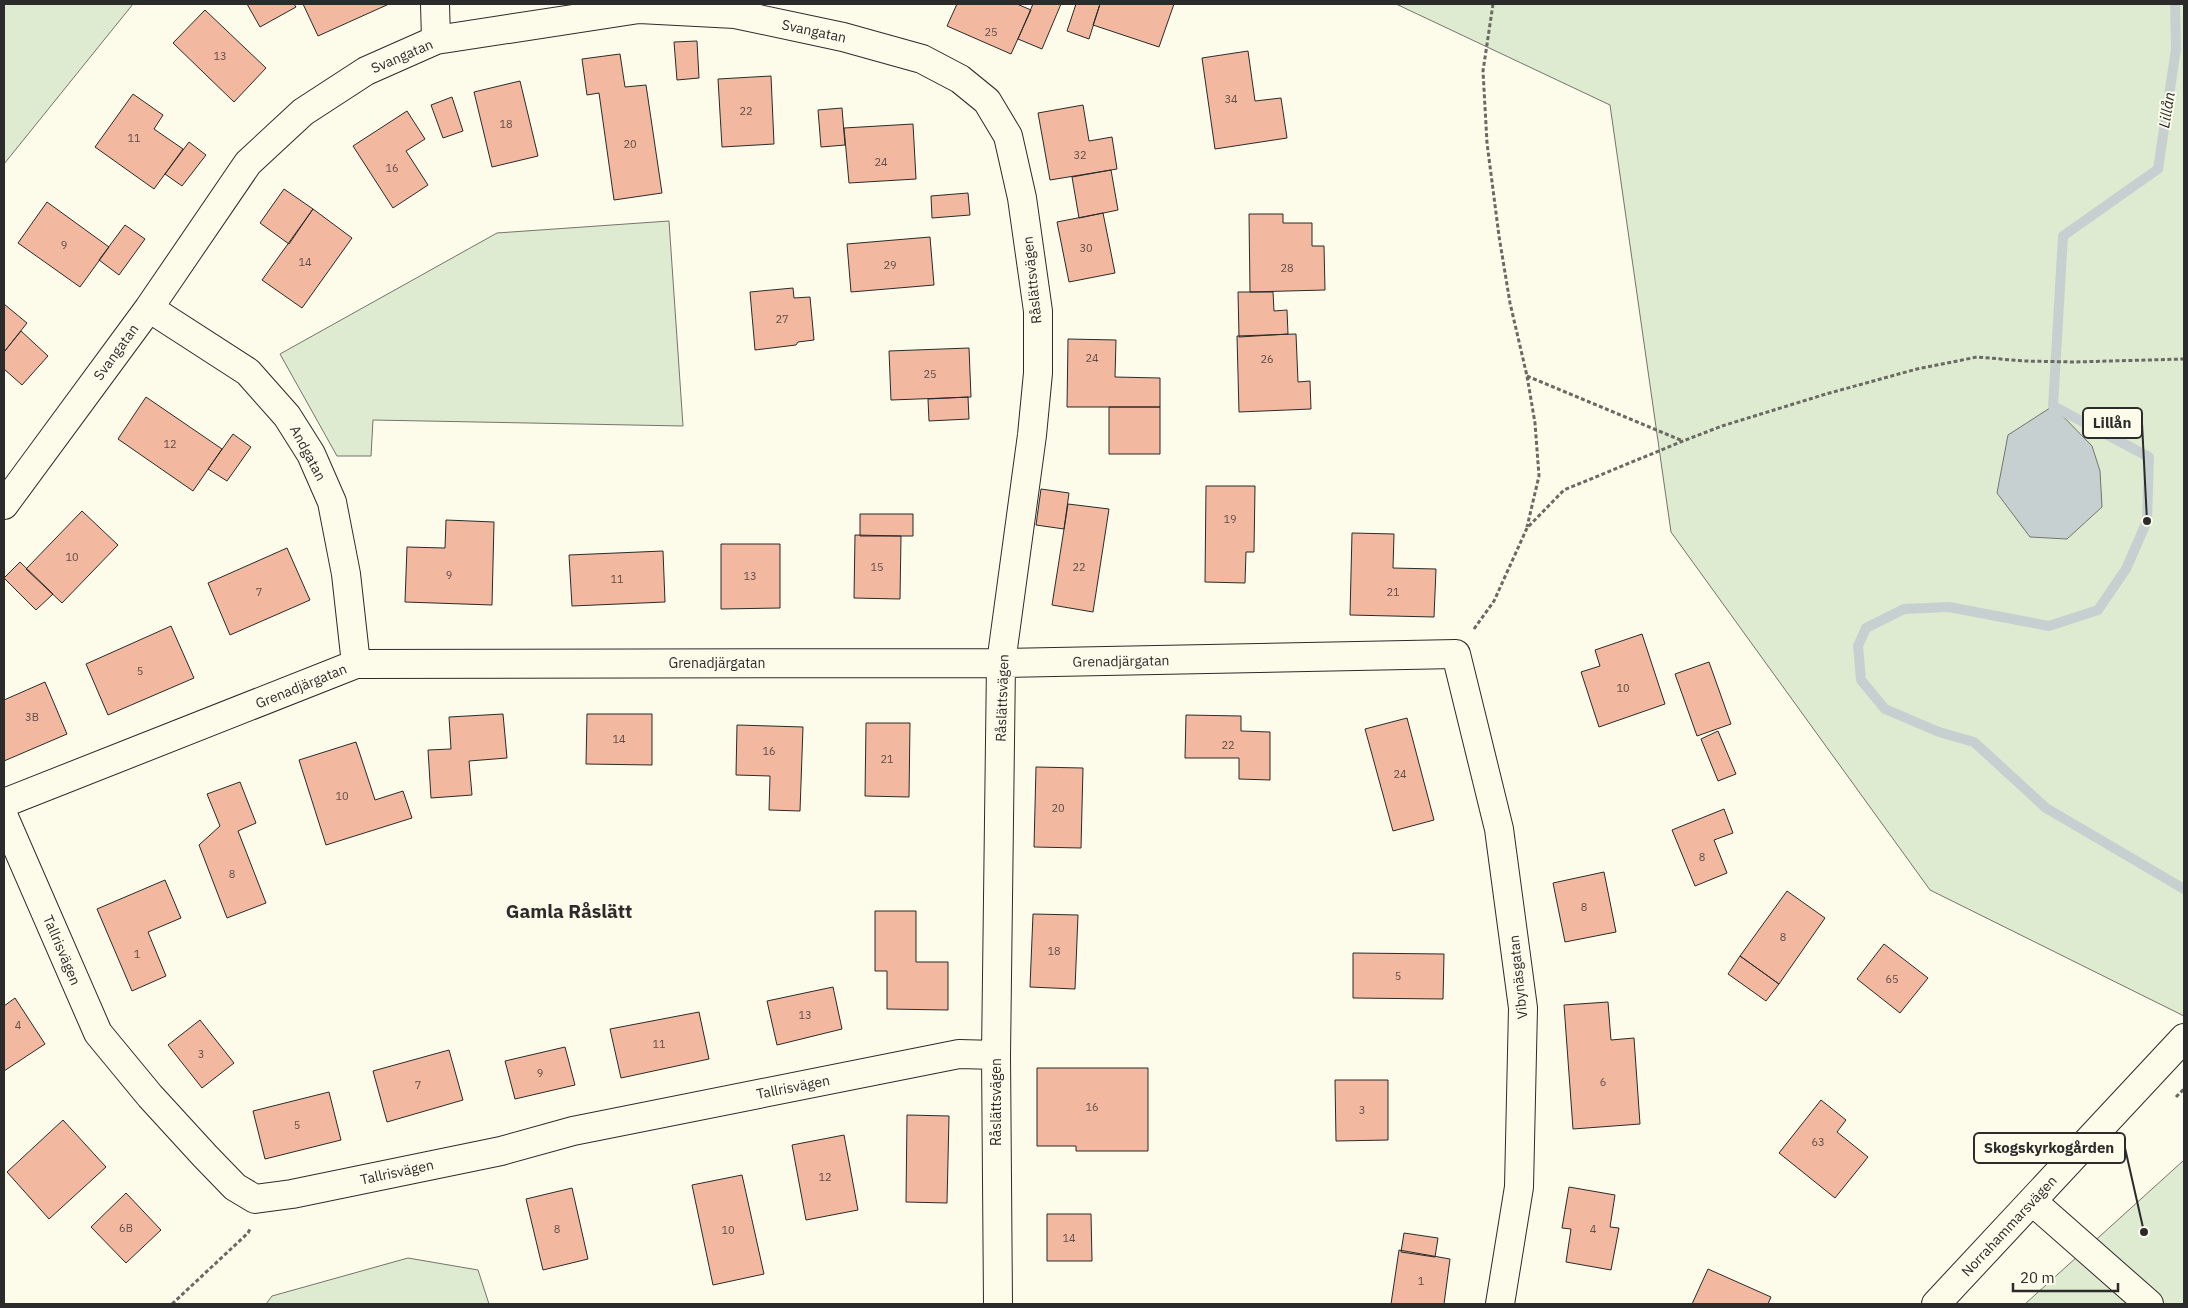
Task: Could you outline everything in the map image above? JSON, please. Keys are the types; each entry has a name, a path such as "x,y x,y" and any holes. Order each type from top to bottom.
{"street":[{"path":"434,4 436,40"},
{"name":"Svangatan","path":"4,505 149,308 248,162 303,112 366,71 436,40 639,8 735,14 843,37 922,58 960,79 988,101"},
{"name":"Råslättsvägen","path":"988,101 1008,136 1022,198 1038,311 1038,373 1032,435 1001,663 996,1055 998,1304"},
{"name":"Andgatan","path":"149,308 248,372 287,416 311,454 332,502 346,574 356,664"},
{"name":"Grenadjärgatan","path":"4,803 356,664 1001,663 1456,654"},
{"name":"Vibynäsgatan","path":"1456,654 1499,829 1523,1008 1519,1187 1500,1304"},
{"name":"Tallrisvägen","path":"4,817 98,1033 150,1096 205,1156 235,1187 255,1199 292,1194 501,1151 572,1131 959,1054 996,1055"},
{"name":"Norrahammarsvägen","path":"1936,1304 2184,1038"},
{"path":"2032,1201 2138,1302"}],"path":[{"path":"1456,654 1494,601 1527,528 1539,476 1535,422 1505,274 1487,143 1483,71 1493,4"},
{"path":"1527,528 1564,490 1683,441 1722,426 1826,394 1917,369 1977,357 2024,361 2074,362 2184,359"},
{"path":"1527,376 1683,441"},
{"path":"172,1304 248,1232 254,1216 255,1199"}],"green space":[{"path":"4,4 133,4 4,164"},
{"path":"1396,4 2184,4 2184,1016 1930,890 1671,532 1610,105"},
{"path":"669,221 683,426 373,420 371,456 337,456 280,354 497,233"},
{"path":"2184,1160 2184,1304 2025,1304"},
{"path":"408,1258 478,1270 489,1304 266,1304 272,1296"}],"shaded area":[{"path":"2053,406 2092,446 2100,471 2102,507 2067,539 2030,537 1997,493 2008,435"}],"building":[{"path":"247,4 294,4 296,7 260,27"},
{"path":"303,4 389,4 318,36"},
{"path":"957,4 1017,4 1031,10 1011,54 947,26"},
{"path":"1033,4 1061,4 1042,49 1018,39"},
{"path":"1076,4 1100,4 1089,39 1067,31"},
{"path":"1100,4 1174,4 1159,47 1093,25"},
{"path":"205,10 266,68 234,102 173,43"},
{"path":"697,41 699,78 677,80 674,42"},
{"path":"1248,51 1255,101 1281,98 1287,138 1215,149 1202,58"},
{"path":"620,54 625,87 646,85 662,193 614,200 599,93 587,95 582,59"},
{"path":"771,76 774,144 722,147 718,79"},
{"path":"520,81 538,156 492,167 474,92"},
{"path":"133,94 163,115 154,129 183,149 154,189 95,147"},
{"path":"452,97 463,131 443,138 431,105"},
{"path":"1083,105 1089,141 1112,137 1117,169 1050,180 1038,113"},
{"path":"842,108 845,145 821,147 818,110"},
{"path":"407,111 425,139 406,151 428,185 393,208 353,146"},
{"path":"913,124 916,179 849,183 844,128"},
{"path":"189,142 206,155 182,186 165,174"},
{"path":"1111,170 1118,210 1079,218 1072,177"},
{"path":"284,189 313,209 289,244 260,223"},
{"path":"968,193 970,215 932,218 931,196"},
{"path":"47,202 109,247 80,287 18,243"},
{"path":"313,209 352,238 302,308 262,280"},
{"path":"1103,213 1115,273 1069,282 1057,222"},
{"path":"1249,214 1283,214 1283,223 1312,223 1312,246 1324,246 1325,290 1250,292"},
{"path":"125,225 145,239 119,275 99,260"},
{"path":"930,237 934,285 851,292 847,244"},
{"path":"793,288 794,298 810,297 814,340 798,342 796,345 755,350 750,292"},
{"path":"1238,292 1273,292 1274,311 1287,310 1288,334 1239,337"},
{"path":"4,304 27,323 4,352"},
{"path":"21,331 48,356 22,385 4,369 4,352"},
{"path":"1296,334 1298,382 1310,381 1311,409 1239,412 1237,336"},
{"path":"1068,339 1116,340 1115,377 1160,378 1160,407 1067,407"},
{"path":"969,348 971,397 891,400 889,351"},
{"path":"146,397 222,449 193,491 118,439"},
{"path":"968,397 969,419 929,421 928,399"},
{"path":"1109,407 1160,407 1160,454 1109,454"},
{"path":"233,434 251,447 227,481 208,469"},
{"path":"1206,486 1255,486 1254,552 1246,552 1245,583 1205,582"},
{"path":"1041,489 1069,493 1064,529 1036,525"},
{"path":"1068,504 1109,509 1093,612 1052,605"},
{"path":"82,511 118,545 62,603 26,569"},
{"path":"860,514 913,514 913,536 860,536"},
{"path":"446,520 494,522 492,605 405,602 407,547 445,548"},
{"path":"1352,533 1394,534 1393,568 1436,569 1434,617 1350,615"},
{"path":"855,535 901,536 900,599 854,598"},
{"path":"721,544 780,544 780,608 721,609"},
{"path":"287,548 310,600 230,635 208,583"},
{"path":"663,551 665,602 572,606 569,555"},
{"path":"20,562 53,594 36,610 4,578"},
{"path":"171,626 194,678 108,715 86,664"},
{"path":"1642,634 1665,704 1599,727 1581,672 1600,666 1595,650"},
{"path":"1709,662 1731,724 1697,736 1675,674"},
{"path":"45,682 67,734 4,761 4,700"},
{"path":"503,714 507,758 469,761 472,795 431,798 428,750 451,749 449,717"},
{"path":"587,714 652,714 652,765 586,764"},
{"path":"1186,715 1241,716 1241,731 1270,732 1270,780 1239,779 1239,758 1185,758"},
{"path":"1407,718 1434,820 1393,831 1365,729"},
{"path":"866,723 910,723 909,797 865,796"},
{"path":"737,725 803,727 800,811 769,810 770,776 736,775"},
{"path":"1718,731 1736,774 1718,781 1701,739"},
{"path":"356,742 375,800 403,791 412,818 326,845 299,760"},
{"path":"1036,767 1083,768 1081,848 1034,847"},
{"path":"240,782 256,823 238,831 266,903 227,918 199,845 220,826 207,794"},
{"path":"1724,809 1733,833 1714,840 1727,873 1695,886 1672,830"},
{"path":"1604,872 1616,932 1565,942 1553,883"},
{"path":"165,880 181,918 148,932 166,976 132,991 97,909"},
{"path":"1787,891 1825,918 1779,984 1740,956"},
{"path":"875,911 916,911 916,962 948,962 948,1010 887,1009 887,971 875,971"},
{"path":"1033,914 1078,915 1075,989 1030,987"},
{"path":"1884,944 1928,978 1900,1013 1857,979"},
{"path":"1353,953 1444,954 1443,999 1353,998"},
{"path":"1740,956 1779,984 1766,1001 1728,974"},
{"path":"833,987 842,1029 777,1045 767,1001"},
{"path":"15,998 45,1044 4,1071 4,1006"},
{"path":"1608,1002 1611,1040 1634,1038 1640,1124 1573,1129 1564,1005"},
{"path":"699,1012 709,1059 621,1078 610,1029"},
{"path":"200,1020 234,1063 202,1088 168,1045"},
{"path":"565,1047 575,1085 515,1099 505,1061"},
{"path":"449,1050 463,1100 387,1122 373,1071"},
{"path":"1037,1068 1148,1068 1148,1151 1076,1151 1076,1146 1037,1146"},
{"path":"1335,1080 1388,1080 1388,1140 1336,1141"},
{"path":"329,1092 341,1140 265,1159 253,1111"},
{"path":"1821,1100 1846,1120 1837,1132 1868,1157 1835,1198 1779,1153"},
{"path":"907,1115 949,1116 947,1203 906,1202"},
{"path":"63,1120 106,1167 49,1219 7,1172"},
{"path":"844,1135 858,1210 806,1220 792,1145"},
{"path":"742,1175 764,1274 713,1285 692,1185"},
{"path":"1569,1187 1615,1195 1610,1227 1619,1228 1611,1270 1566,1262 1571,1229 1562,1228"},
{"path":"572,1188 588,1259 543,1270 526,1199"},
{"path":"126,1193 161,1230 126,1263 91,1227"},
{"path":"1047,1214 1091,1214 1092,1261 1047,1261"},
{"path":"1404,1233 1438,1238 1435,1257 1401,1252"},
{"path":"1399,1250 1450,1259 1444,1304 1391,1304"},
{"path":"1708,1269 1771,1297 1768,1304 1692,1304"}],"waterway":[{"name":"Lillån","path":"2175,4 2176,49 2158,169 2063,236 2053,406 2149,457 2147,521 2126,569 2098,610 2049,626 1949,607 1904,609 1866,628 1858,646 1861,680 1885,709 1939,732 1974,742 2046,808 2184,889"}],"place":[{"name":"Lillån","path":"2147,521"},
{"name":"Skogskyrkogården","path":"2144,1232"}],"district":[{"name":"Gamla Råslätt","path":"569,911"}]}
